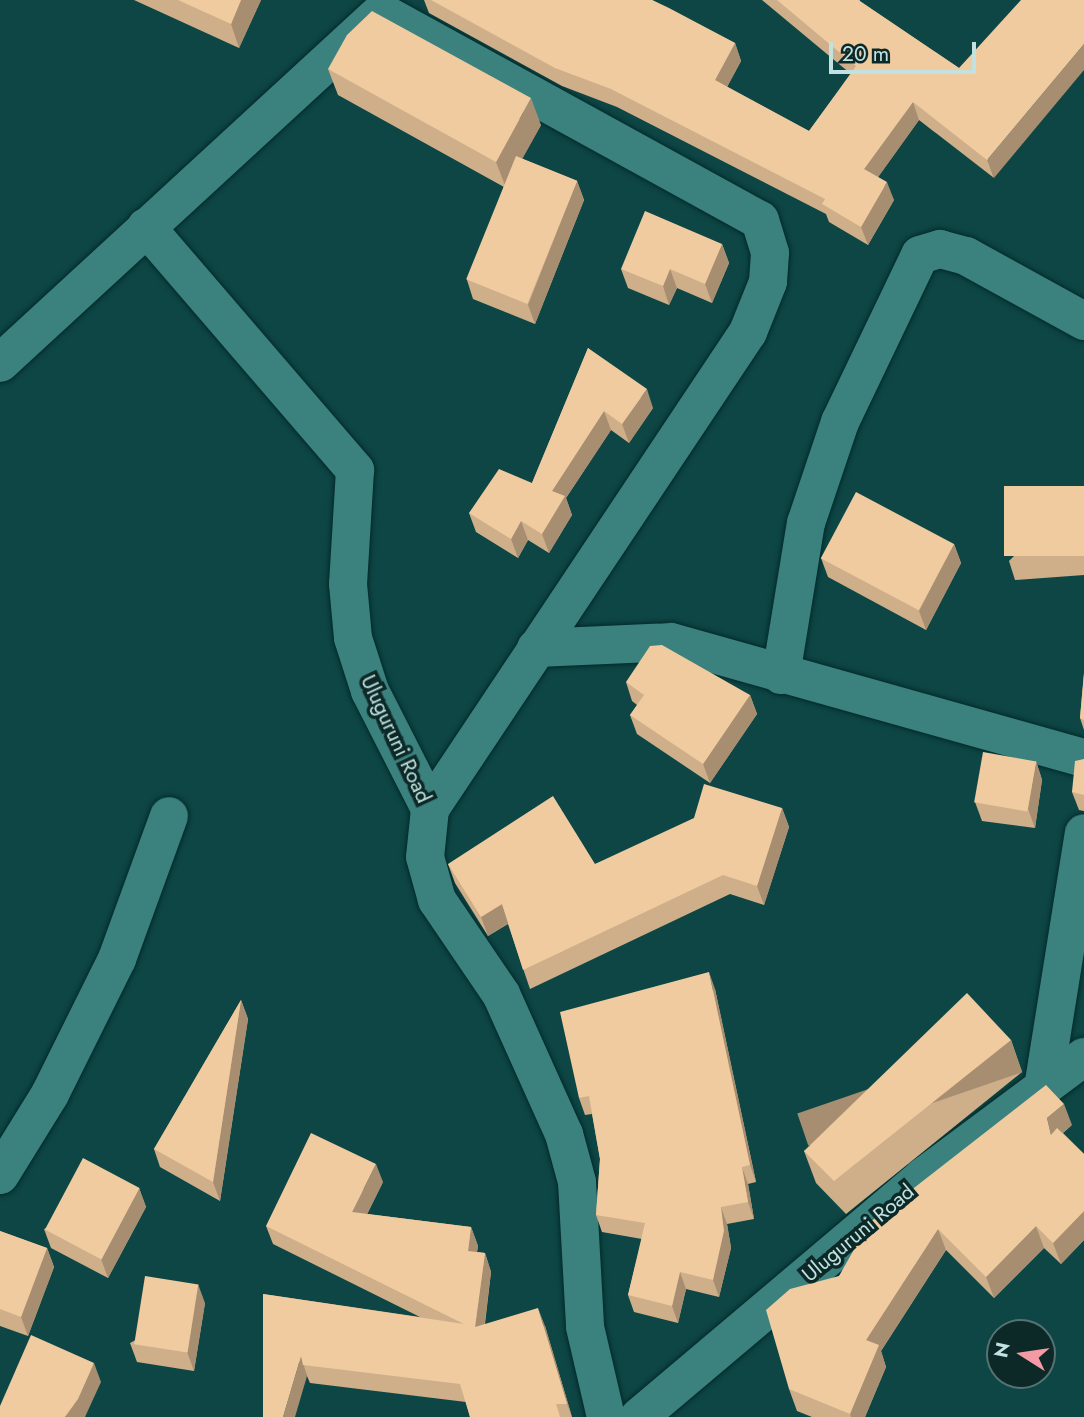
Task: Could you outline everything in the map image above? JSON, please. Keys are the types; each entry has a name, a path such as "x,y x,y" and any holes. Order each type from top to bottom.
{"street":[{"path":"0,363 386,6 760,220 770,253 768,282 748,332 430,809"},
{"name":"Uluguruni Road","path":"146,227 355,470 348,584 353,638 370,691 430,809 428,879 501,994 564,1134 578,1182 585,1327 606,1417"},
{"path":"781,675 806,523 840,422 920,255 940,249 966,256 1084,321"},
{"path":"536,649 671,642 1084,758"},
{"path":"0,1175 50,1094 117,959 169,816"},
{"path":"1043,1088 1084,833"},
{"name":"Uluguruni Road","path":"639,1417 923,1177 1084,1057"}],"building":[{"path":"178,0 241,0 231,24"},
{"path":"431,0 652,0 735,43 715,80 809,131 856,66 777,0 858,0 959,68 1021,0 1084,0 1084,44 987,160 913,102 864,169 887,182 861,227 822,204 825,199 611,89 555,68"},
{"path":"372,11 531,98 496,162 328,69 347,35"},
{"path":"516,156 577,181 527,304 466,279"},
{"path":"645,211 722,244 705,284 670,269 663,286 621,269"},
{"path":"588,348 647,389 622,424 604,411 552,491 565,496 542,534 521,521 511,539 469,513 499,469 532,483"},
{"path":"1004,486 1084,486 1084,556 1004,556"},
{"path":"856,492 954,544 919,610 821,558"},
{"path":"662,645 750,695 703,764 630,715 644,695 626,682 650,646"},
{"path":"1084,673 1084,720 1080,718"},
{"path":"983,752 1036,761 1027,812 974,802"},
{"path":"1084,759 1084,795 1072,792 1075,761"},
{"path":"704,784 782,808 757,886 723,875 523,970 502,904 481,917 448,864 553,796 595,864 694,818"},
{"path":"709,972 750,1165 742,1167 748,1202 721,1207 724,1231 713,1280 680,1272 672,1306 628,1295 645,1223 596,1215 600,1159 589,1096 579,1098 560,1012"},
{"path":"967,993 1011,1040 834,1181 804,1151"},
{"path":"241,1000 213,1182 154,1149"},
{"path":"1046,1085 1064,1104 1047,1118 1051,1135 1057,1128 1084,1154 1084,1211 1053,1243 1036,1226 986,1277 938,1229 866,1340 879,1345 850,1414 789,1389 766,1310 790,1289 839,1276 869,1223"},
{"path":"311,1133 376,1164 352,1212 471,1227 468,1251 485,1253 475,1327 538,1308 567,1404 556,1404 560,1417 470,1417 460,1384 303,1365 301,1356 283,1417 263,1417 263,1294 464,1324 266,1226"},
{"path":"83,1158 140,1188 101,1260 45,1230"},
{"path":"0,1231 47,1248 21,1317 0,1309"},
{"path":"145,1276 198,1284 188,1353 134,1344"},
{"path":"31,1335 94,1363 78,1399 65,1417 0,1417 0,1406"}]}
